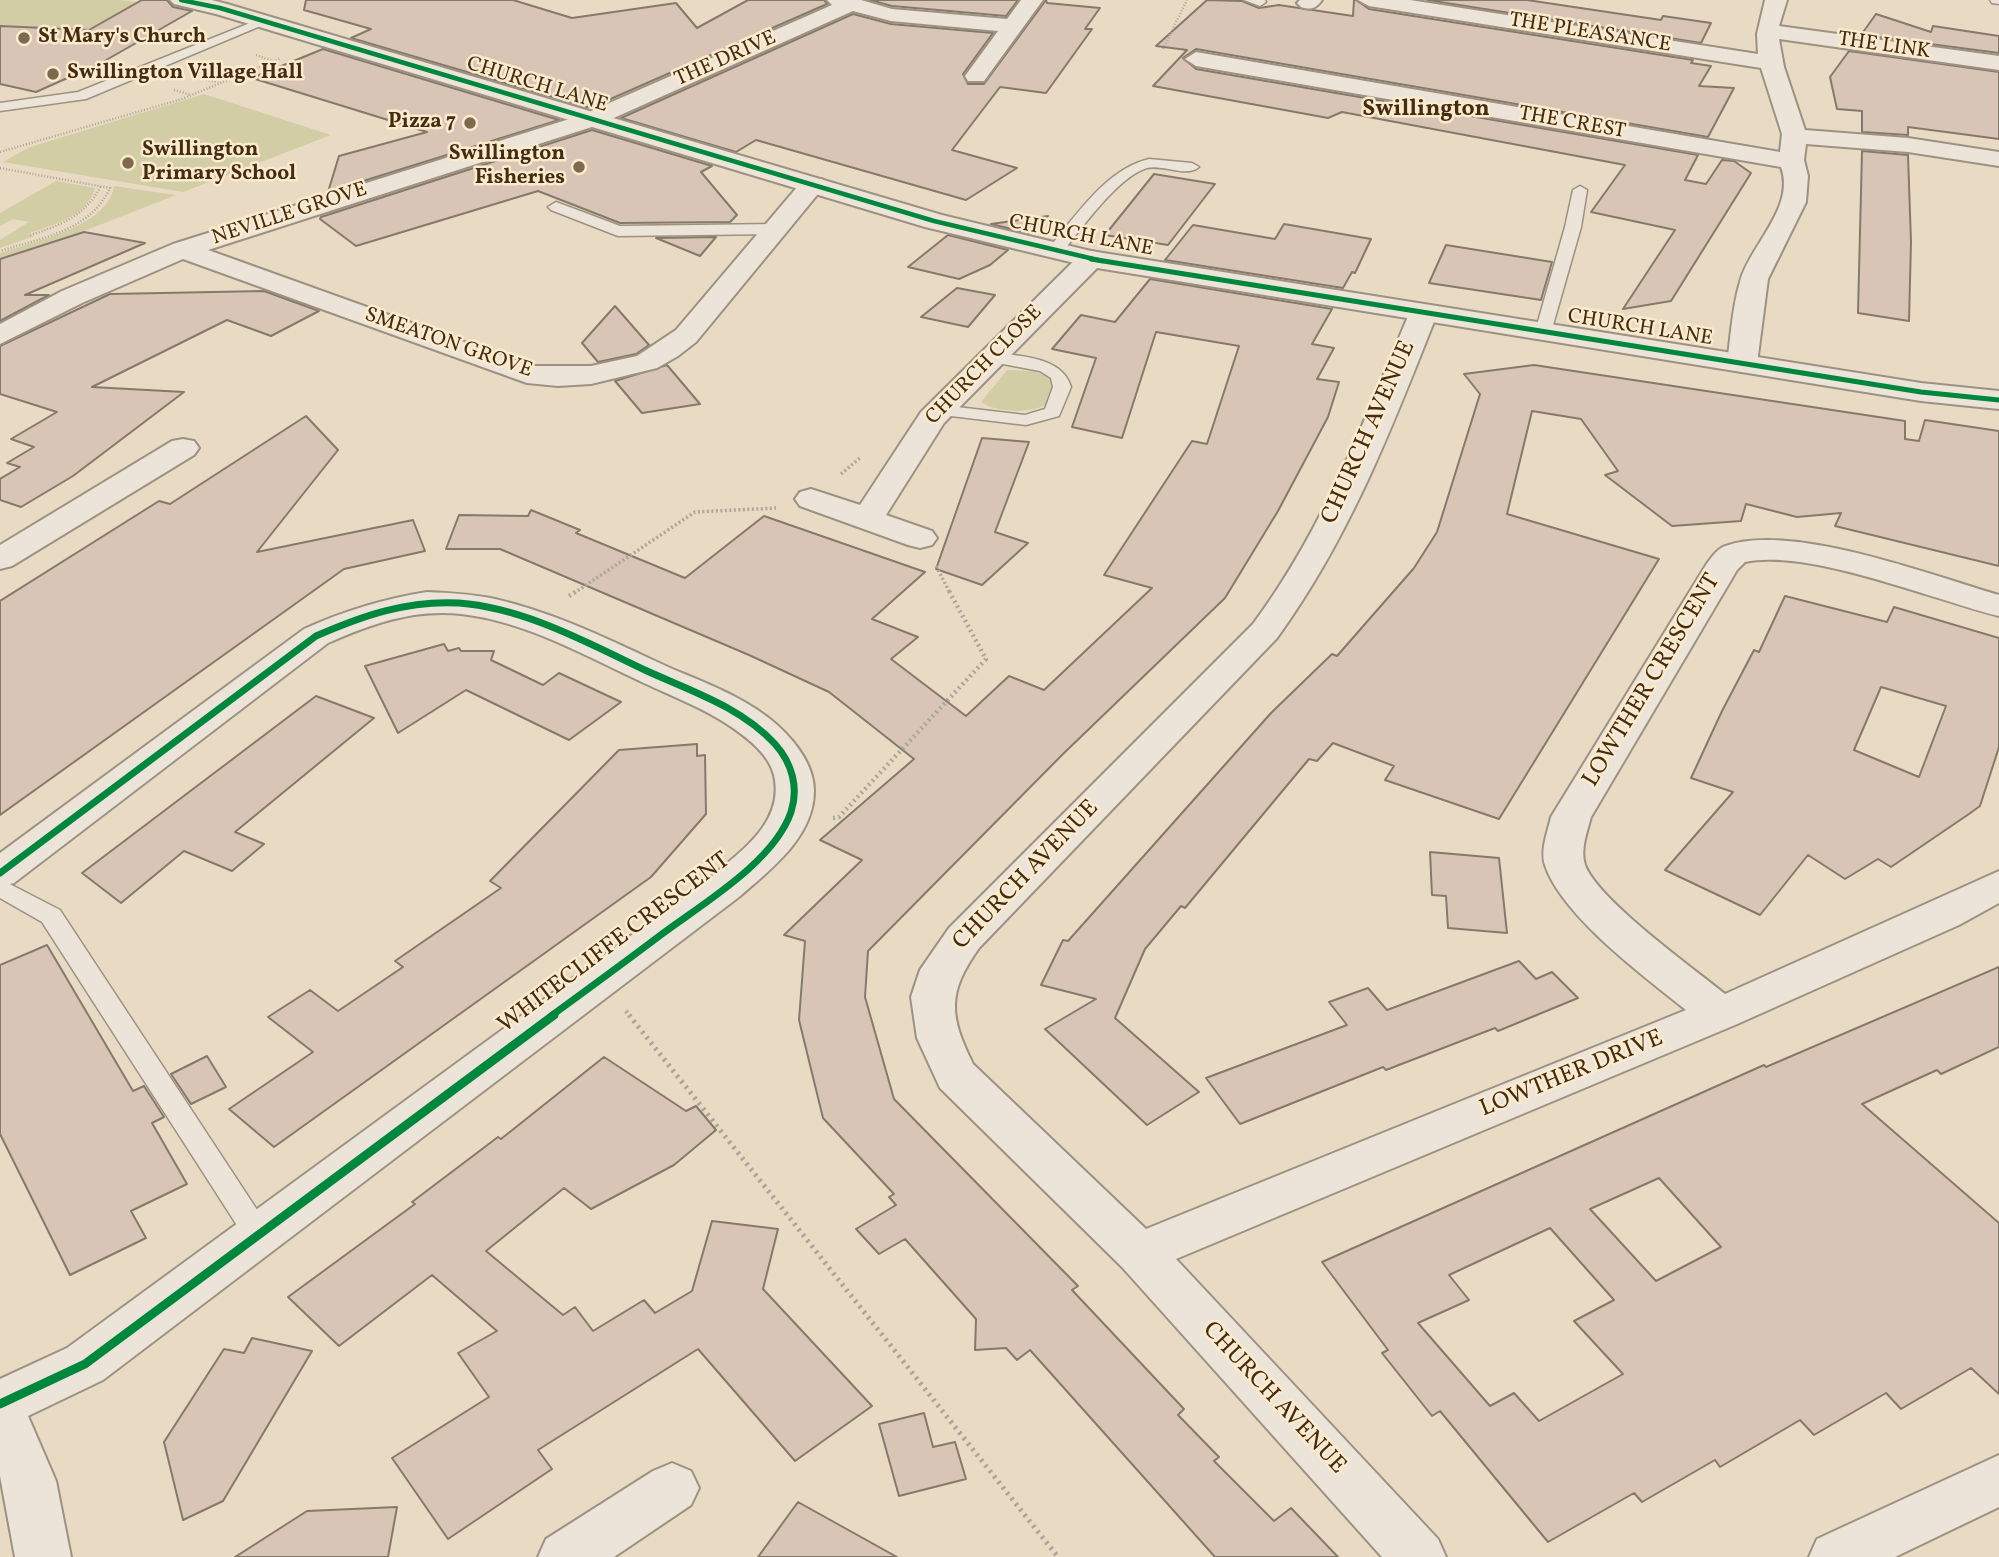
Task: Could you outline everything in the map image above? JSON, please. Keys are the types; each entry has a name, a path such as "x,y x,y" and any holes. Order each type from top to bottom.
{"street":[{"name":"CHURCH LANE","path":"181,0 264,22 945,225 1054,252 1423,314 1921,392 1999,400"},
{"path":"976,76 1032,0"},
{"name":"THE PLEASANCE","path":"1370,0 1769,62"},
{"path":"1742,363 1749,296 1759,268 1784,228 1791,210 1796,173 1792,161 1794,136 1769,62 1768,19 1776,0"},
{"path":"844,3 891,15 1013,26"},
{"name":"THE DRIVE","path":"590,120 844,3"},
{"name":"THE LINK","path":"1769,31 1999,63"},
{"name":"THE CREST","path":"1196,59 1263,79 1792,161"},
{"name":"NEVILLE GROVE","path":"0,335 72,297 182,250 590,120"},
{"path":"1794,136 1908,145 1999,159"},
{"name":"SMEATON GROVE","path":"182,250 527,374 558,377 621,370 647,362 687,336 813,184"},
{"name":"CHURCH CLOSE","path":"868,518 940,410 1091,259"},
{"name":"CHURCH AVENUE","path":"1418,1557 1139,1253 956,1076 937,1041 932,1007 940,971 964,938 1265,631 1289,602 1308,570 1364,455 1423,314"},
{"path":"0,559 183,448"},
{"path":"811,499 920,538"},
{"name":"LOWTHER CRESCENT","path":"1720,1014 1579,890 1565,864 1565,843 1571,817 1723,565 1735,554 1788,552 1825,558 1999,606"},
{"name":"WHITECLIFFE CRESCENT","path":"0,873 316,636 353,617 389,607 432,603 474,604 535,619 728,708 780,746 791,767 792,807 779,835 725,887 85,1364 0,1404"},
{"name":"LOWTHER DRIVE","path":"1139,1253 1720,1014 1944,915 1999,885"},
{"path":"0,1411 29,1481 43,1557"},
{"path":"1837,1557 1999,1480"},
{"path":"566,1557 672,1488"}],"lane":[{"path":"0,107 81,96 264,22"},
{"path":"1054,252 1098,201 1134,168 1148,163 1192,167"},
{"path":"1543,332 1573,228 1580,190"},
{"path":"556,207 618,231 776,229"},
{"path":"940,410 1026,420 1053,412 1062,387 1059,376 1045,367 993,357"},
{"path":"0,887 51,916 259,1236"}],"path":[{"path":"0,152 183,99 324,40"},
{"path":"256,55 274,61"},
{"path":"203,79 219,83"},
{"path":"0,168 110,188 108,196 79,222 0,251"},
{"path":"30,235 73,218 92,202 101,186"},
{"path":"535,619 695,512"},
{"path":"779,835 839,817 986,659 920,538"},
{"path":"602,980 1058,1557"}],"shaded area":[{"path":"0,0 119,0 137,2 0,83"},
{"path":"204,94 331,135 183,192 3,162 30,147"},
{"path":"56,181 95,188 91,198 77,213 27,234 35,236 0,248 0,240 29,222 13,219 0,226 0,213"},
{"path":"114,186 176,195 0,264 0,253 49,238 99,212 109,200"},
{"path":"1007,370 1035,371 1052,378 1054,381 1047,404 1014,411 981,402"}],"building":[{"path":"142,0 167,0 173,7 192,11 101,63 36,92 0,84 0,26 89,30"},
{"path":"306,0 513,0 572,18 676,3 697,28 748,0 824,0 827,4 590,108 351,38 371,29 304,10"},
{"path":"870,0 1018,0 1006,16 892,6"},
{"path":"1046,0 1047,3 1100,8 1085,29 1092,29 1046,93 1000,87 952,150 1017,168 966,200 756,140 736,152 621,118 853,14 891,24 993,33 963,74 968,84 984,84"},
{"path":"1207,0 1242,1 1259,8 1279,5 1353,16 1356,0 1369,9 1693,60 1691,63 1711,66 1699,86 1734,88 1708,137 1196,49 1183,58 1196,69 1698,155 1685,180 1706,184 1722,160 1734,161 1751,173 1671,301 1623,309 1675,230 1591,212 1625,165 1342,112 1328,118 1153,86 1187,50 1156,46"},
{"path":"1427,0 1527,0 1661,20 1663,16 1711,23 1701,43"},
{"path":"1876,14 1931,32 1933,26 1999,36 1999,53 1861,35"},
{"path":"323,49 559,120 328,192 339,156 427,132 252,78"},
{"path":"1849,51 1999,72 1999,139 1908,127 1908,135 1862,132 1862,111 1837,109 1830,77"},
{"path":"592,130 712,166 701,172 737,215 730,222 620,223 538,191 356,246 320,219 321,217"},
{"path":"1862,151 1908,155 1911,242 1909,321 1858,313"},
{"path":"1154,174 1215,184 1168,245 1105,235"},
{"path":"1048,216 1028,233 991,224"},
{"path":"1284,224 1371,239 1355,273 1352,272 1343,288 1165,260 1193,225 1275,239"},
{"path":"84,232 145,243 25,295 49,295 0,321 0,259"},
{"path":"948,235 1008,250 990,265 959,279 908,267"},
{"path":"716,237 700,256 656,238"},
{"path":"1446,245 1552,262 1541,300 1429,283"},
{"path":"1150,279 1332,309 1312,344 1334,348 1317,379 1339,382 1328,417 1278,511 1225,598 1063,754 868,951 865,997 894,1099 1078,1286 1072,1290 1184,1409 1178,1415 1219,1457 1214,1461 1274,1521 1291,1508 1338,1557 1215,1557 1030,1350 1017,1360 1006,1348 975,1350 976,1319 905,1239 879,1254 856,1229 896,1205 889,1197 894,1194 823,1118 799,1020 805,941 784,935 862,860 820,840 914,759 829,692 749,655 500,549 446,549 459,515 528,516 531,510 580,530 576,533 685,578 764,516 925,572 872,619 918,637 891,659 966,716 1009,676 1044,690 1152,588 1104,575 1192,441 1207,444 1239,346 1156,332 1122,438 1072,427 1096,358 1052,349 1081,315 1115,322"},
{"path":"957,288 995,295 968,327 921,317"},
{"path":"264,291 319,311 271,336 227,320 92,387 184,392 73,476 21,507 0,500 0,479 20,467 7,463 34,447 11,439 57,412 0,394 0,346 110,294"},
{"path":"615,306 649,345 636,354 598,362 582,343"},
{"path":"667,365 700,404 642,413 615,381"},
{"path":"1534,365 1905,421 1905,439 1919,441 1925,420 1999,431 1999,566 1835,526 1841,513 1797,517 1746,504 1741,521 1672,526 1605,475 1618,471 1581,419 1532,411 1507,514 1659,559 1499,819 1385,780 1394,766 1333,743 1317,761 1309,759 1185,908 1181,906 1145,949 1115,1018 1199,1092 1147,1125 1045,1029 1096,999 1041,985 1063,940 1068,941 1271,713 1332,654 1337,656 1414,568 1437,532 1480,394 1464,374"},
{"path":"306,416 338,450 257,552 413,520 425,551 344,569 0,815 0,601 159,501 170,504"},
{"path":"982,438 1029,442 995,532 1028,543 982,585 936,569"},
{"path":"1785,596 1887,622 1894,607 1999,638 1999,747 1980,806 1891,867 1878,859 1845,879 1808,855 1760,915 1665,870 1733,792 1691,778 1754,650 1759,652","holes":["1881,687 1946,706 1919,777 1854,750"]},
{"path":"444,644 448,651 459,648 461,651 494,651 491,660 543,685 559,673 621,702 569,740 466,690 398,733 365,666"},
{"path":"316,696 374,718 235,832 264,844 232,871 184,851 121,903 82,873"},
{"path":"697,744 697,756 705,755 706,814 651,877 274,1147 229,1109 313,1052 268,1017 310,990 338,1011 403,967 395,961 501,888 490,881 619,750"},
{"path":"1430,852 1499,858 1507,933 1448,928 1446,896 1432,895"},
{"path":"47,945 133,1091 144,1086 164,1117 152,1123 187,1184 131,1211 146,1238 70,1275 0,1134 0,965"},
{"path":"1519,961 1536,979 1552,972 1578,998 1498,1031 1495,1028 1386,1070 1383,1067 1240,1124 1206,1078 1347,1025 1329,1002 1368,988 1387,1010"},
{"path":"1999,967 1999,1047 1941,1074 1937,1070 1862,1104 1999,1223 1999,1394 1971,1368 1901,1409 1886,1393 1814,1435 1800,1420 1720,1467 1715,1460 1642,1502 1634,1493 1548,1542 1440,1411 1432,1416 1382,1353 1388,1350 1322,1262 1764,1065 1766,1067","holes":["1659,1178 1721,1247 1656,1281 1590,1209","1550,1228 1614,1300 1574,1321 1623,1374 1539,1421 1514,1393 1490,1406 1418,1323 1469,1300 1449,1275"]},
{"path":"207,1056 226,1087 191,1104 171,1074"},
{"path":"604,1057 686,1111 696,1106 716,1130 674,1165 591,1209 564,1188 486,1251 563,1315 575,1307 593,1331 644,1300 655,1313 692,1291 712,1221 778,1229 763,1289 872,1406 795,1461 698,1349 538,1450 552,1469 448,1539 392,1458 489,1397 458,1353 497,1331 432,1275 339,1346 288,1297 415,1204 412,1202 498,1137 501,1139"},
{"path":"252,1338 312,1351 223,1501 183,1520 164,1442 224,1349 244,1353"},
{"path":"924,1413 933,1447 955,1442 966,1479 899,1496 879,1424"},
{"path":"798,1502 897,1557 758,1557"},
{"path":"397,1507 388,1557 235,1557 307,1511"}],"cycle path":[{"path":"181,0 220,8 934,221 1091,259 1921,392 1999,400"},
{"path":"0,873 316,636 355,619 392,608 427,603 493,609 527,619 563,632 728,708 762,731 776,745 793,775 795,793 791,813 780,834 725,887 85,1364 0,1404"}],"place":[{"name":"St Mary's Church","path":"24,38"},
{"name":"Swillington Village Hall","path":"53,74"},
{"name":"Pizza 7","path":"470,123"},
{"name":"Swillington Primary School","path":"128,163"},
{"name":"Swillington Fisheries","path":"579,167"}],"district":[{"name":"Swillington","path":"1426,111"}]}
